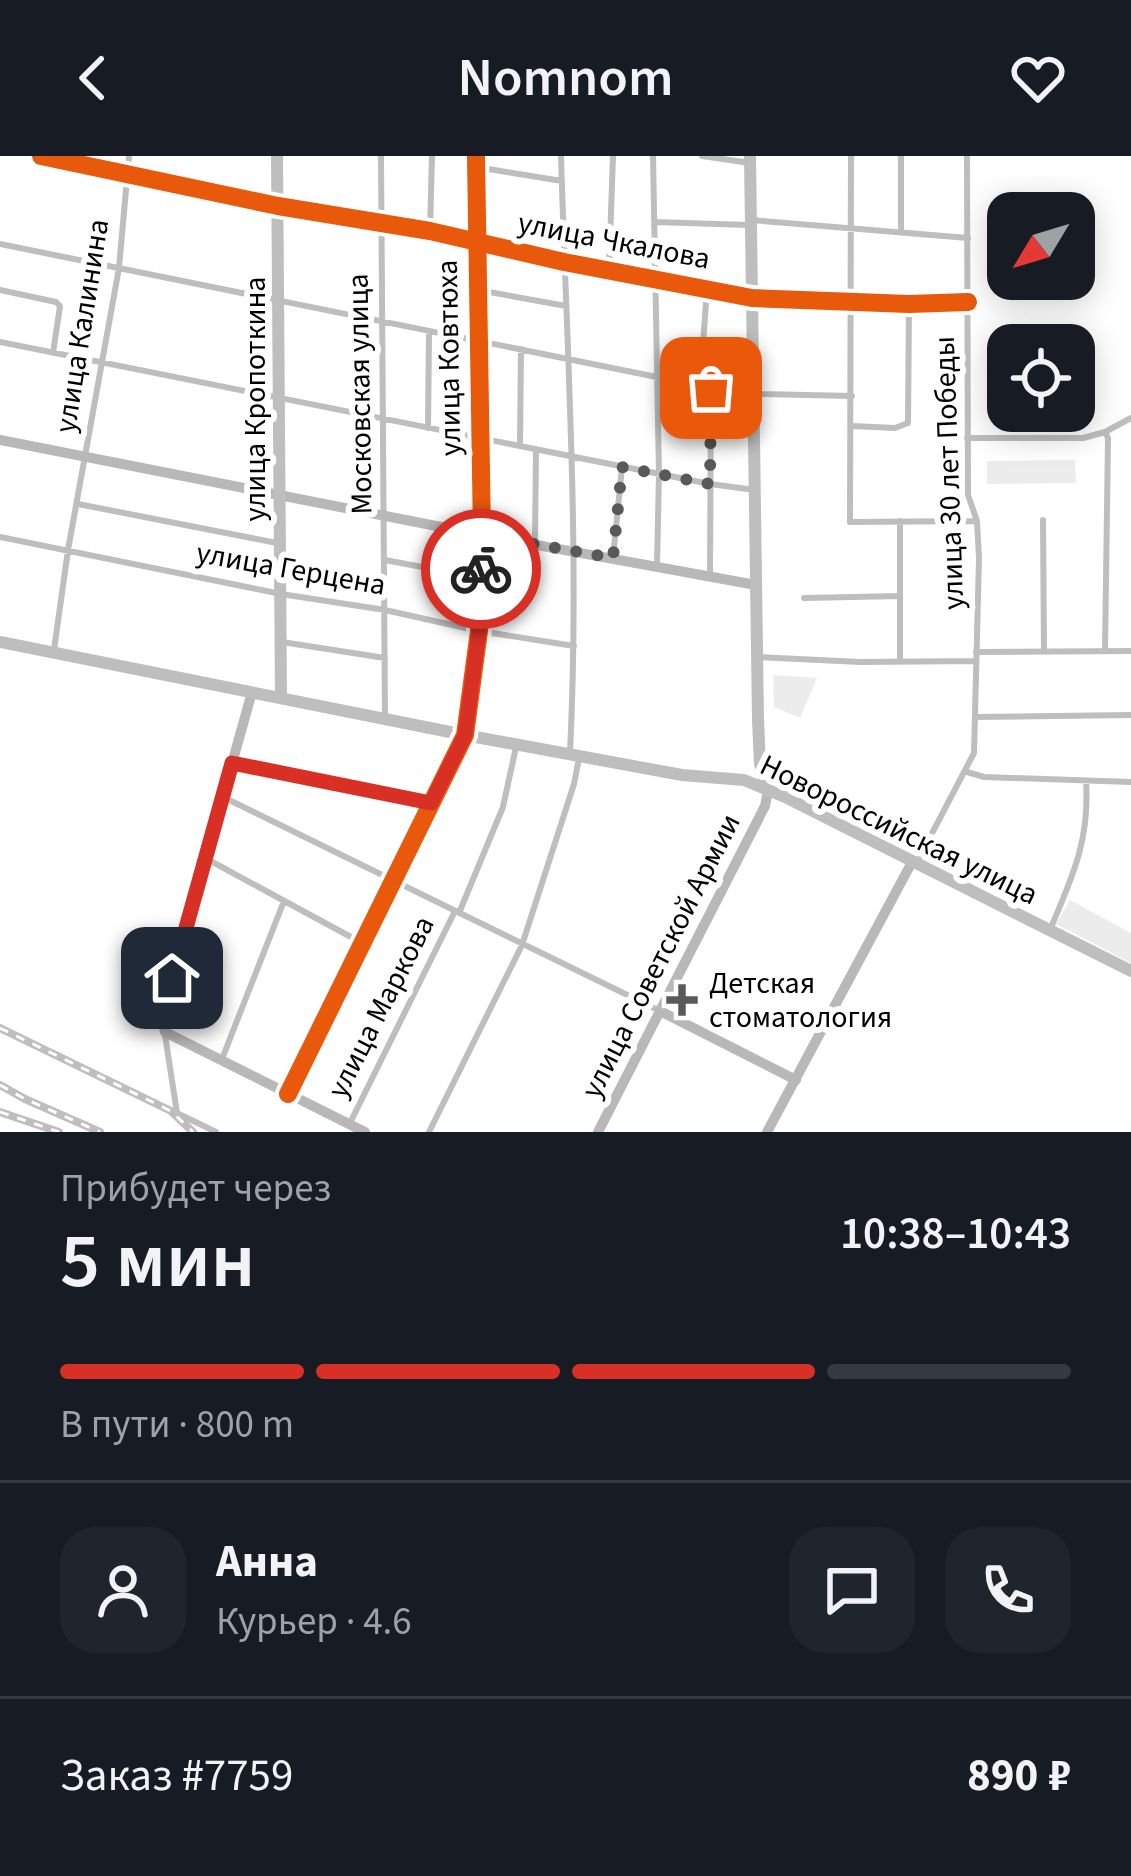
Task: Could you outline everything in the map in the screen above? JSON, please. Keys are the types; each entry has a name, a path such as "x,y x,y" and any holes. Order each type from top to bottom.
{"main road":[{"name":"улица Кропоткина","path":"277,156 281,698"},
{"name":"улица Советской Армии","path":"750,159 760,764 768,791"},
{"name":"Новороссийская улица","path":"0,642 465,735 682,775 744,781 1131,971"}],"street":[{"name":"улица Чкалова","path":"41,156 752,298 968,302"},
{"name":"улица Калинина","path":"54,652 118,268 129,156"},
{"name":"Московская улица","path":"381,156 385,719"},
{"path":"430,231 432,156"},
{"name":"улица Ковтюха","path":"288,1094 465,735 479,631 482,535 476,156"},
{"path":"429,1132 522,946 574,784 572,454 561,156"},
{"path":"608,270 613,156"},
{"path":"653,156 657,566"},
{"path":"702,156 750,159"},
{"path":"850,156 850,522 977,521"},
{"path":"901,156 901,233"},
{"name":"улица 30 лет Победы","path":"767,1132 974,753 977,521 968,495 967,156"},
{"path":"476,167 562,181"},
{"path":"655,222 751,223 968,238"},
{"path":"0,244 711,388 852,396"},
{"path":"0,290 60,306 53,353"},
{"name":"улица Ковтюха","path":"478,290 566,306"},
{"path":"700,385 707,290"},
{"path":"852,426 895,428 908,423 909,304"},
{"path":"428,428 429,332"},
{"path":"0,342 755,490"},
{"path":"520,446 521,349"},
{"path":"710,576 711,388"},
{"path":"967,438 1083,438 1131,418"},
{"path":"1105,432 1105,651"},
{"path":"0,440 756,585"},
{"path":"535,544 536,449"},
{"path":"613,558 622,467"},
{"path":"77,504 280,543"},
{"path":"1042,520 1044,651"},
{"path":"900,521 900,662"},
{"name":"улица Герцена","path":"0,537 574,646"},
{"path":"385,560 480,578"},
{"path":"804,598 900,596"},
{"path":"281,642 385,658"},
{"path":"757,657 900,662 1044,651 1131,651"},
{"path":"216,1132 177,1113 161,1017 252,692"},
{"path":"975,717 1131,715"},
{"name":"улица Маркова","path":"350,1127 457,912 503,807 516,744"},
{"path":"232,763 431,803"},
{"path":"966,772 984,777 1131,782"},
{"path":"1050,930 1080,857 1087,821 1086,782"},
{"name":"улица Советской Армии","path":"598,1132 765,806 768,791"},
{"path":"223,796 796,1080"},
{"path":"206,859 362,943"},
{"path":"221,1061 284,901"},
{"name":"улица Маркова","path":"165,1032 364,1132"}],"shaded area":[{"path":"1075,460 1076,483 987,484 987,461"},
{"path":"773,675 817,678 800,718 774,707"},
{"path":"1070,900 1131,933 1131,963 1056,924"}],"railway":[{"path":"0,1028 171,1111 193,1132"},
{"path":"0,1085 100,1132"},
{"path":"0,1112 59,1132"}],"cycle path":[{"path":"41,156 752,298 968,302"},
{"path":"288,1094 465,735 479,631 482,535 476,156"}],"way so far":[{"path":"481,569 482,535 613,558 622,467 710,484 711,388"}],"place":[{"name":"Детская стоматология","path":"682,1000"}],"route":[{"path":"172,978 232,763 431,803 465,735 479,631 481,569"}]}
